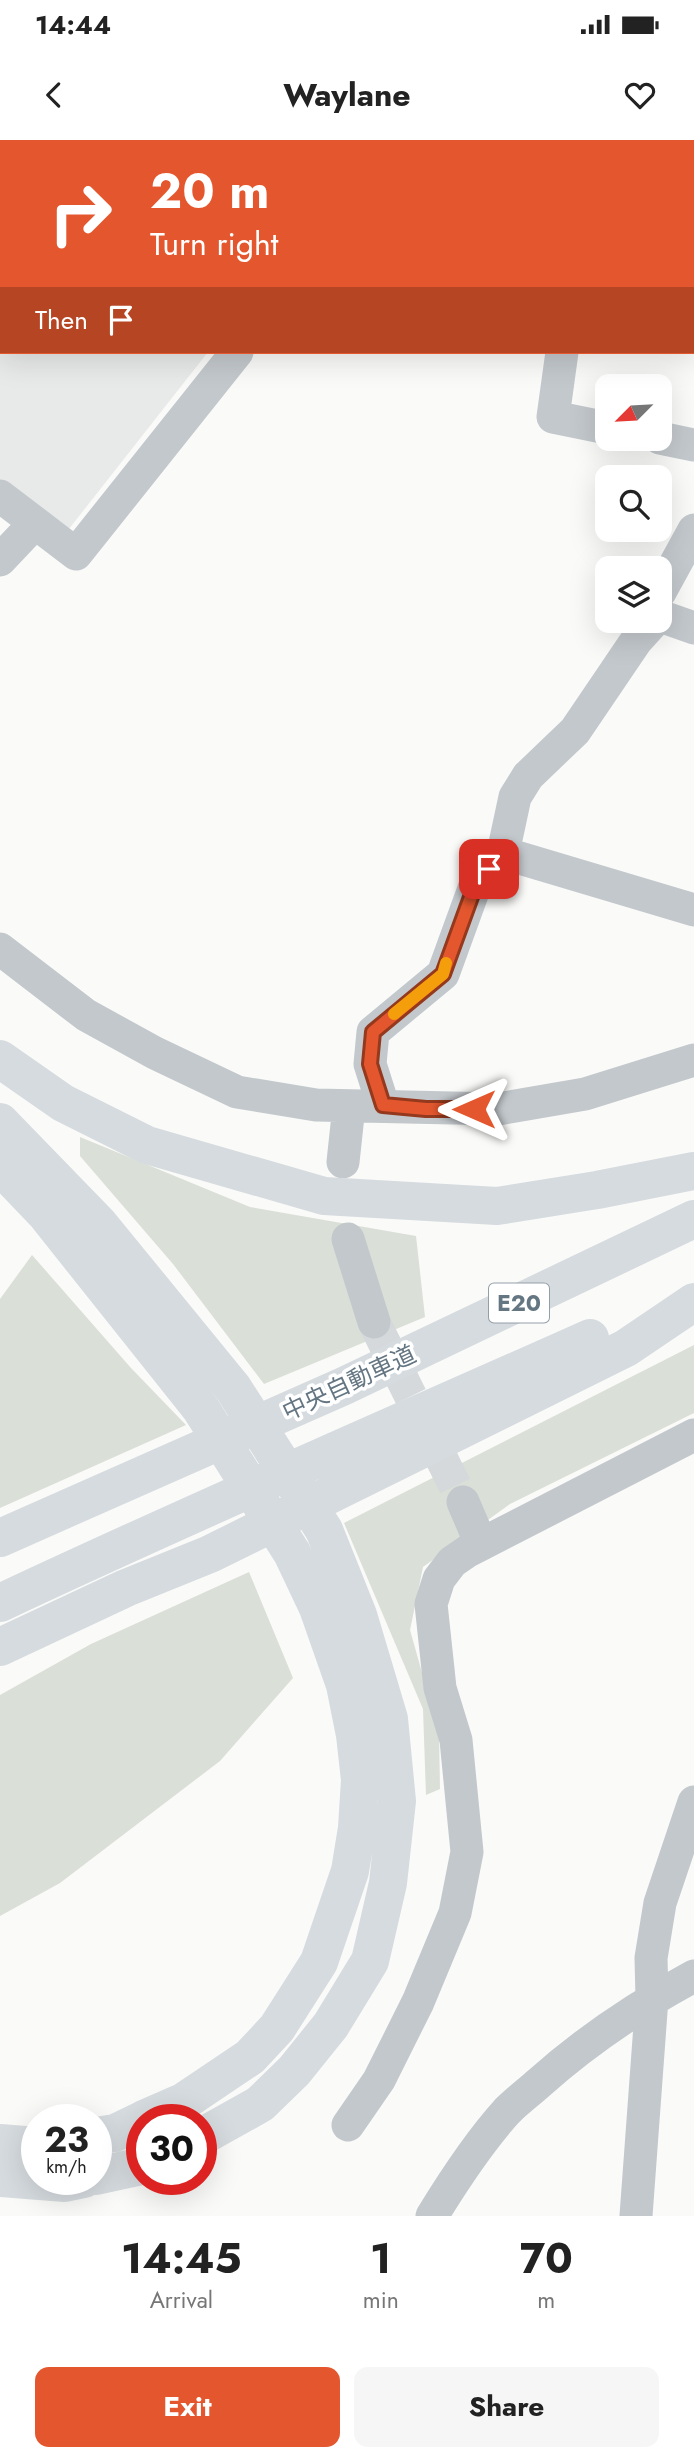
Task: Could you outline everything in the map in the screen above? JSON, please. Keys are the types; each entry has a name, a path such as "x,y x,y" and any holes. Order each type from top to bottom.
{"highway":[{"path":"0,1059 63,1103 147,1145 324,1196 497,1206 694,1171"},
{"path":"0,1122 99,1224 233,1388 324,1530 358,1615 389,1719 397,1801 388,1883 370,1961 331,2025 294,2071 260,2104 217,2128"},
{"path":"0,1166 45,1213 201,1409 292,1553 318,1608 345,1685 355,1735 359,1780 350,1871 319,1962 277,2028 250,2057 179,2104"},
{"name":"中央自動車道","path":"0,1538 344,1386 694,1219"},
{"name":"E20","path":"0,1603 158,1528 384,1449 694,1291"},
{"path":"0,1647 210,1554 384,1449 626,1348 694,1302"},
{"path":"0,2143 21,2145"},
{"path":"0,2178 21,2180"}],"street":[{"path":"0,496 76,554 235,354"},
{"path":"562,354 553,417 595,426"},
{"path":"672,440 694,445"},
{"path":"0,560 35,523"},
{"path":"672,570 694,530"},
{"path":"672,620 694,628"},
{"path":"383,1105 370,1064 373,1032 443,974 475,886 503,853 515,797 528,776 575,731 643,633"},
{"path":"503,853 694,910"},
{"path":"0,949 86,1014 155,1053 237,1091 316,1105 498,1109 585,1094 694,1060"},
{"path":"342,1162 349,1106"},
{"path":"348,1239 374,1322"},
{"path":"348,2125 379,2080 418,2002 455,1913 467,1852 456,1740 440,1688 430,1604 439,1579 452,1562 481,1544 694,1435"},
{"path":"463,1502 481,1544"},
{"path":"636,2216 652,1998 651,1958 660,1903 694,1802"},
{"path":"432,2216 457,2175 508,2111 564,2061 652,1998 694,1976"}],"shaded area":[{"path":"0,354 206,354 65,534 0,484"},
{"path":"80,1137 250,1207 416,1236 425,1317 264,1384 173,1264 80,1156"},
{"path":"32,1255 131,1368 186,1425 0,1508 0,1299"},
{"path":"694,1345 694,1413 510,1504 423,1567 410,1630 439,1733 440,1789 426,1795 423,1709 344,1523"},
{"path":"249,1572 293,1678 220,1761 60,1883 0,1916 0,1695 91,1644"}],"tunnel":[{"path":"374,1322 463,1502"}],"slow traffic":[{"path":"394,1014 443,974 446,963"}],"route":[{"path":"474,1109 426,1109 383,1105 370,1064 373,1032 443,974 475,886 489,869"}]}
